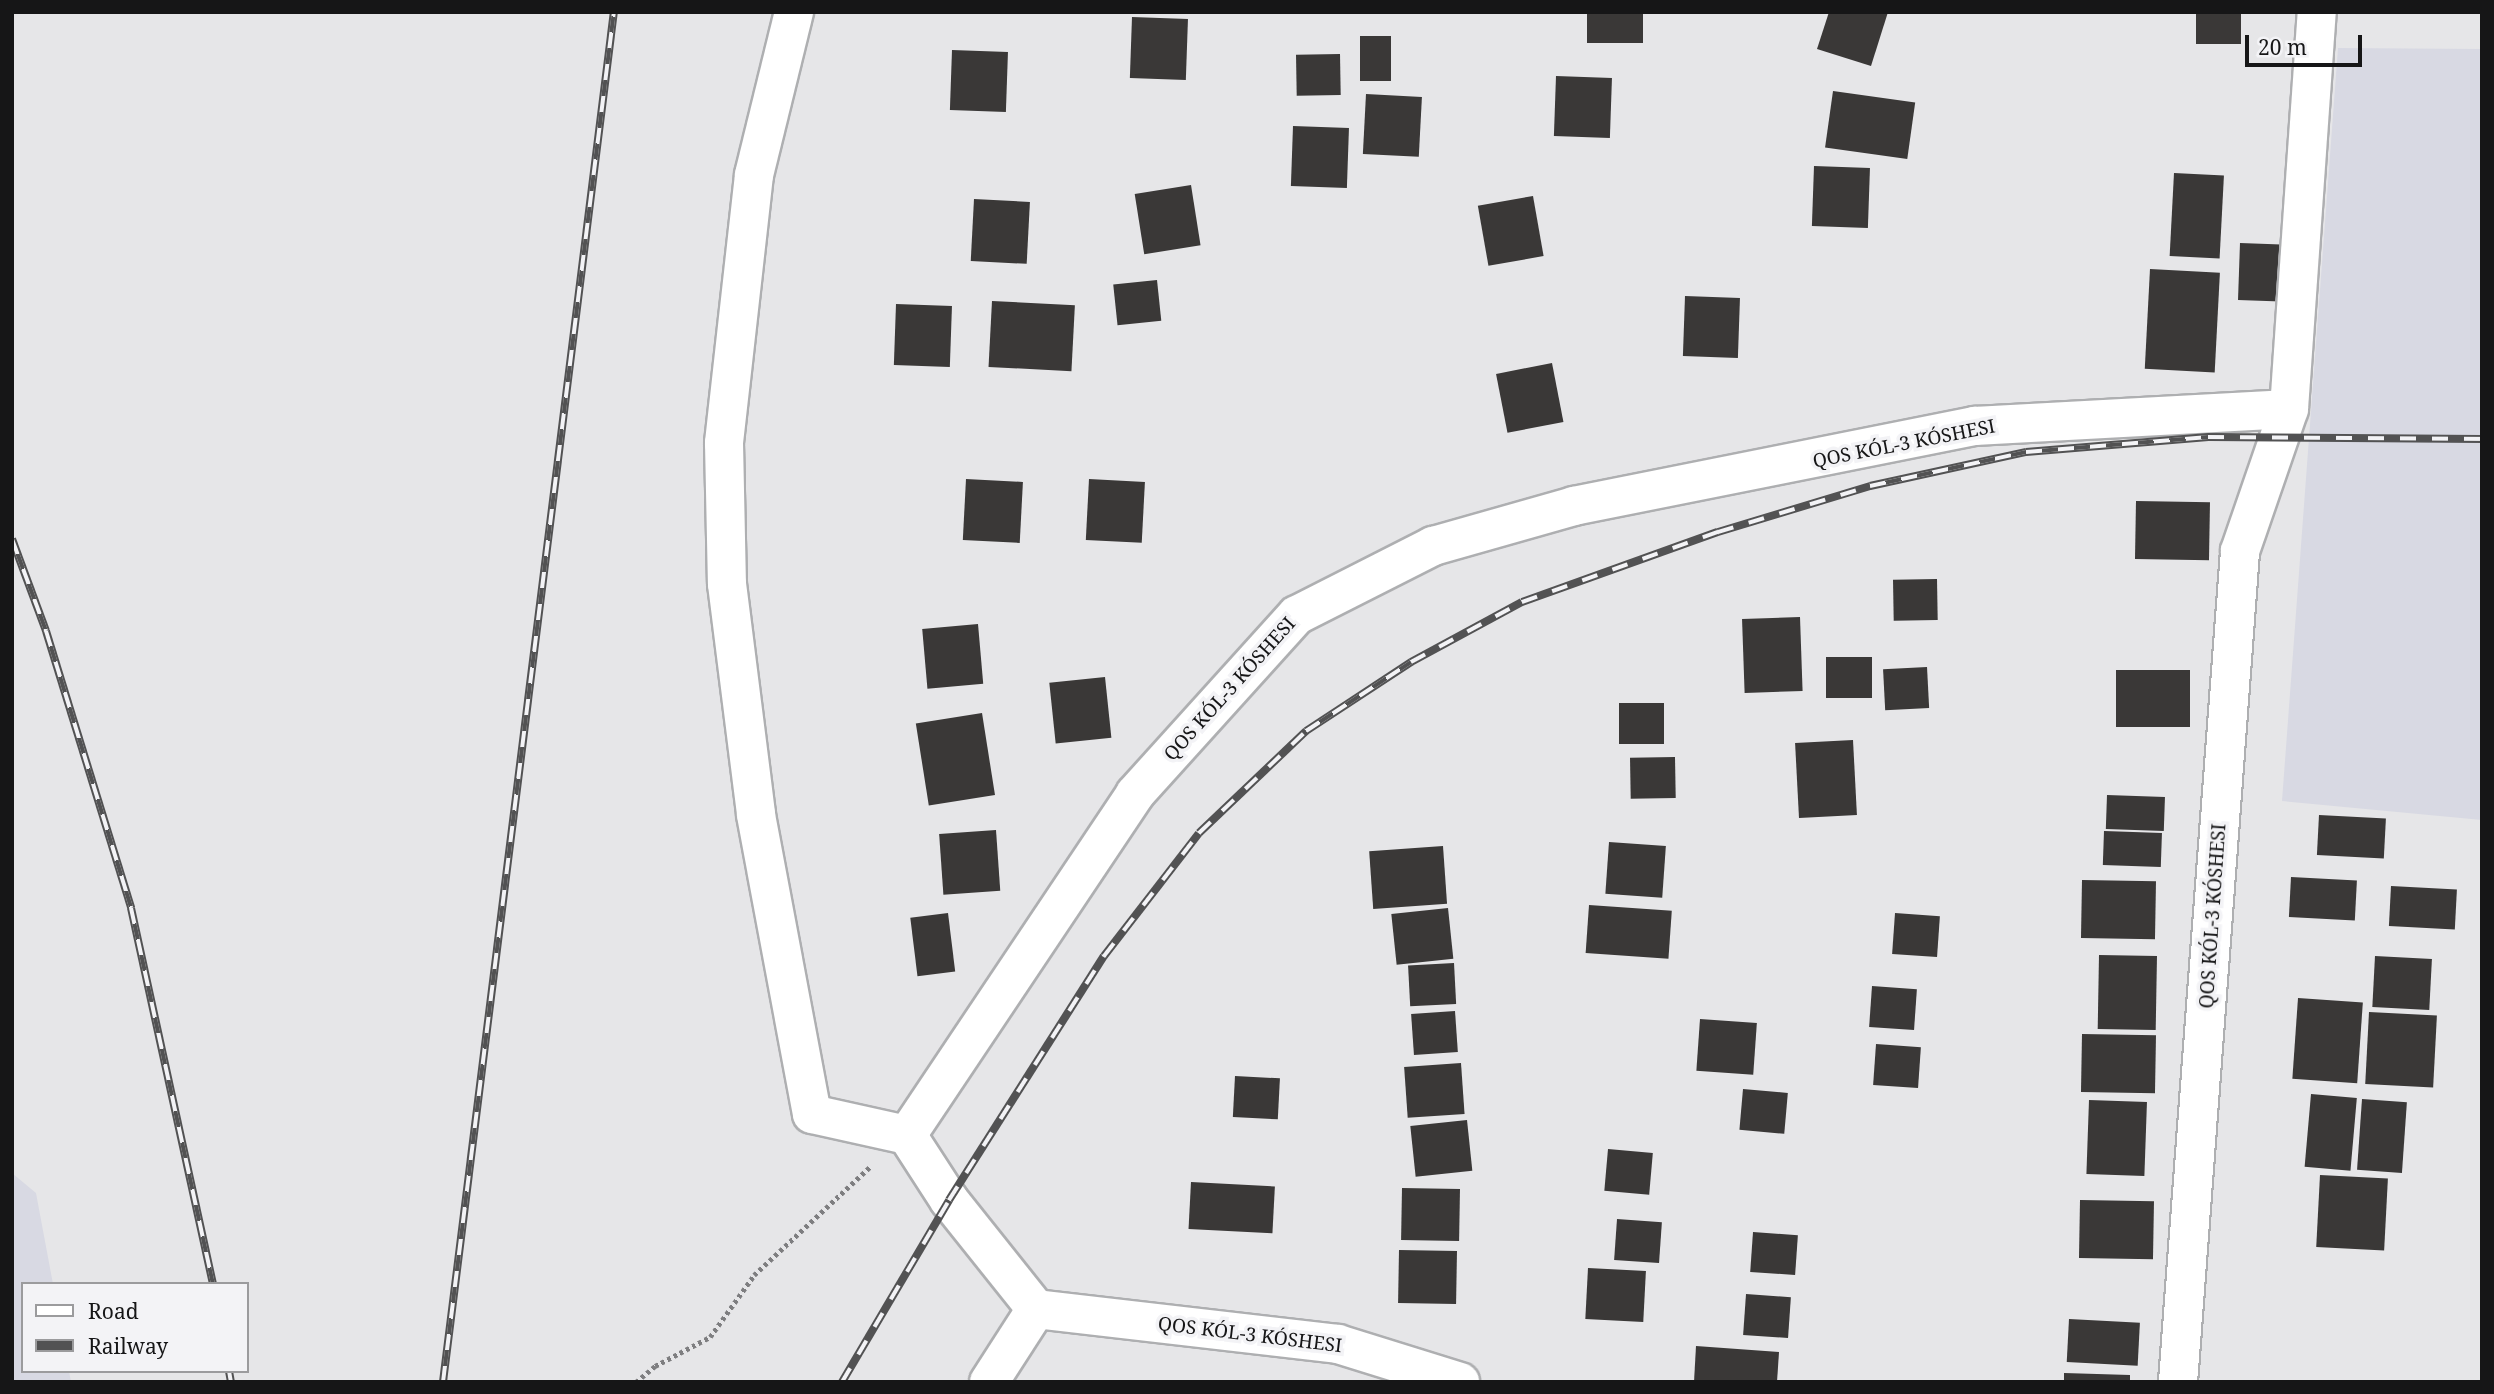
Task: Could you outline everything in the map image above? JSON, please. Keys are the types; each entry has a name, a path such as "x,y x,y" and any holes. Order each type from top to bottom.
{"street":[{"path":"794,12 752,188 724,443 727,584 756,815 812,1114 907,1135 949,1200 1036,1309 989,1382"},
{"path":"2288,409 2317,12"},
{"name":"QOS KÓL-3 KÓSHESI","path":"907,1135 1135,794 1297,615 1433,546 1574,506 1975,426 2288,409 2240,551 2178,1382"},
{"name":"QOS KÓL-3 KÓSHESI","path":"1036,1309 1338,1344 1460,1382"}],"path":[{"path":"636,1382 655,1366 710,1337 754,1275 907,1135"}],"shaded area":[{"path":"2338,48 2482,49 2482,820 2282,801"},
{"path":"12,1173 36,1193 53,1282 21,1282 21,1373 69,1373 71,1382 12,1382"}],"building":[{"path":"1587,12 1643,12 1643,43 1587,43"},
{"path":"1829,12 1888,12 1871,66 1817,49"},
{"path":"2196,12 2241,12 2241,44 2196,44"},
{"path":"1132,17 1188,19 1186,80 1130,78"},
{"path":"1360,36 1391,36 1391,81 1360,81"},
{"path":"952,50 1008,52 1006,112 950,110"},
{"path":"1340,54 1341,95 1297,96 1296,55"},
{"path":"1556,76 1612,78 1610,138 1554,136"},
{"path":"1833,91 1915,103 1907,159 1825,147"},
{"path":"1366,94 1422,97 1419,157 1363,154"},
{"path":"1293,126 1349,128 1347,188 1291,186"},
{"path":"1814,166 1870,168 1868,228 1812,226"},
{"path":"2174,173 2224,176 2220,259 2170,256"},
{"path":"1191,185 1201,245 1144,254 1135,194"},
{"path":"1533,196 1544,256 1488,266 1478,206"},
{"path":"974,199 1030,202 1027,264 971,261"},
{"path":"2240,243 2291,245 2289,302 2238,300"},
{"path":"2150,269 2220,273 2215,373 2145,369"},
{"path":"1157,280 1161,321 1118,325 1113,285"},
{"path":"1685,296 1740,298 1738,358 1683,356"},
{"path":"992,301 1075,305 1071,371 989,367"},
{"path":"896,304 952,306 950,367 894,365"},
{"path":"1552,363 1563,422 1507,433 1496,374"},
{"path":"966,479 1023,482 1020,543 963,540"},
{"path":"1089,479 1145,482 1142,543 1086,540"},
{"path":"2136,501 2210,502 2209,560 2135,559"},
{"path":"1937,579 1938,620 1894,621 1893,580"},
{"path":"1800,617 1803,691 1745,693 1742,619"},
{"path":"978,624 983,684 927,689 922,629"},
{"path":"1826,657 1872,657 1872,698 1826,698"},
{"path":"1927,667 1929,708 1885,710 1883,669"},
{"path":"2116,670 2190,670 2190,727 2116,727"},
{"path":"1105,677 1111,738 1056,744 1049,683"},
{"path":"1619,703 1664,703 1664,744 1619,744"},
{"path":"982,713 995,795 929,805 916,723"},
{"path":"1853,740 1857,815 1799,818 1795,743"},
{"path":"1675,757 1676,798 1631,799 1630,758"},
{"path":"2107,795 2165,797 2164,831 2106,829"},
{"path":"2319,815 2386,819 2384,858 2317,855"},
{"path":"996,830 1000,891 943,895 939,834"},
{"path":"2104,831 2162,833 2161,867 2103,865"},
{"path":"1609,842 1666,846 1662,898 1605,894"},
{"path":"1443,846 1447,904 1373,909 1369,851"},
{"path":"2291,877 2357,880 2355,920 2289,917"},
{"path":"2082,880 2156,881 2155,939 2081,938"},
{"path":"2391,886 2457,889 2455,929 2389,926"},
{"path":"1589,905 1672,911 1668,959 1586,953"},
{"path":"1448,908 1453,959 1397,965 1391,914"},
{"path":"948,913 955,972 917,976 910,918"},
{"path":"1895,913 1940,916 1937,957 1892,954"},
{"path":"2099,955 2157,956 2156,1030 2098,1029"},
{"path":"2375,956 2432,959 2429,1010 2372,1007"},
{"path":"1454,963 1456,1004 1410,1006 1408,965"},
{"path":"1872,986 1917,989 1914,1030 1869,1027"},
{"path":"2298,998 2363,1003 2357,1083 2292,1079"},
{"path":"1455,1011 1458,1052 1414,1055 1411,1014"},
{"path":"2369,1012 2437,1016 2433,1087 2365,1084"},
{"path":"1700,1019 1757,1023 1753,1075 1696,1071"},
{"path":"2082,1034 2156,1035 2155,1093 2081,1092"},
{"path":"1876,1044 1921,1047 1918,1088 1873,1085"},
{"path":"1461,1063 1465,1114 1408,1118 1404,1067"},
{"path":"1235,1076 1280,1078 1278,1119 1233,1117"},
{"path":"1743,1089 1788,1093 1784,1134 1739,1130"},
{"path":"2311,1094 2357,1098 2350,1171 2305,1167"},
{"path":"2362,1099 2407,1102 2402,1173 2357,1170"},
{"path":"2089,1100 2147,1102 2144,1176 2086,1174"},
{"path":"1467,1120 1472,1171 1416,1177 1410,1126"},
{"path":"1608,1149 1653,1153 1649,1195 1604,1191"},
{"path":"2320,1175 2388,1179 2384,1250 2316,1247"},
{"path":"1191,1182 1275,1186 1272,1233 1189,1229"},
{"path":"1402,1188 1460,1189 1459,1241 1401,1240"},
{"path":"2080,1200 2154,1201 2153,1259 2079,1258"},
{"path":"1617,1219 1662,1222 1659,1263 1614,1260"},
{"path":"1753,1232 1798,1235 1795,1275 1750,1272"},
{"path":"1399,1250 1457,1251 1456,1304 1398,1303"},
{"path":"1588,1268 1646,1271 1643,1322 1585,1319"},
{"path":"1746,1294 1791,1297 1788,1338 1743,1335"},
{"path":"2069,1319 2140,1323 2138,1366 2067,1362"},
{"path":"1696,1346 1779,1352 1777,1382 1694,1382"},
{"path":"2064,1373 2130,1375 2130,1382 2064,1382"}],"railway":[{"path":"443,1382 614,12"},
{"path":"842,1382 949,1200 1104,956 1199,833 1306,731 1411,662 1522,602 1718,532 1870,486 2026,452 2208,437 2482,439"},
{"path":"12,539 46,631 131,908 213,1282"},
{"path":"229,1373 231,1382"}]}
